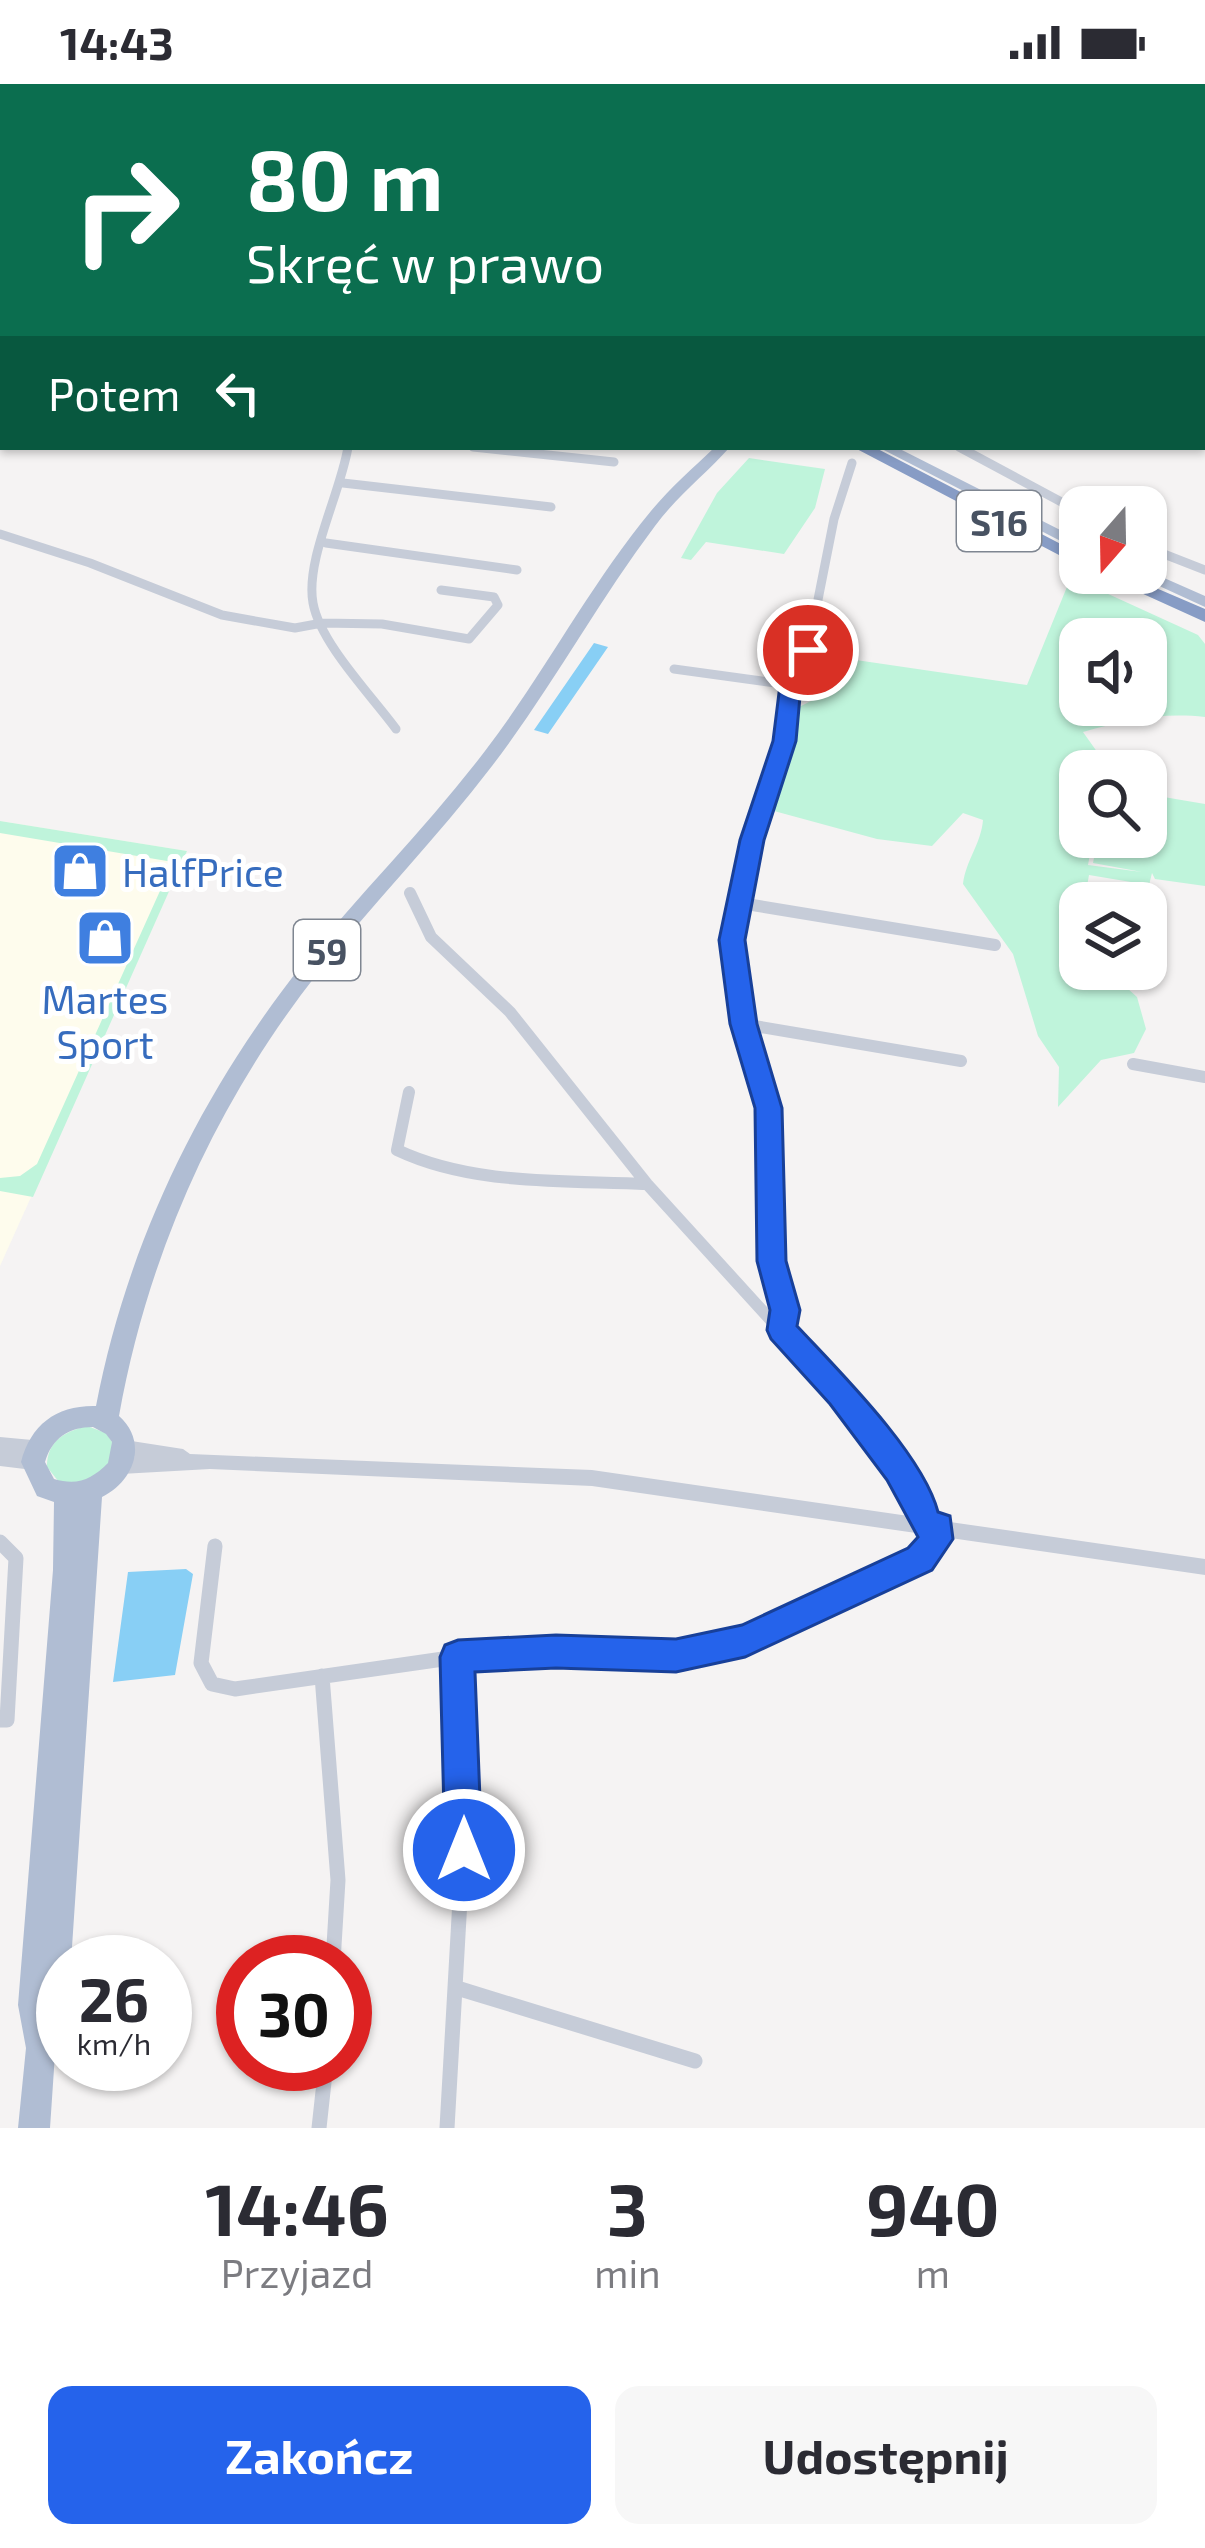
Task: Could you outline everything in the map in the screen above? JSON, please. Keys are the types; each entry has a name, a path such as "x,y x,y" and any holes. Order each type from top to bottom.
{"highway":[{"name":"S16","path":"856,455 1059,551"},
{"path":"1154,594 1205,616"}],"main road":[{"name":"59","path":"94,1417 180,1183 242,1065 313,966 489,759 649,523 720,450"},
{"name":"59","path":"602,596 736,450"},
{"name":"S16","path":"891,450 1059,535"},
{"path":"1167,585 1205,602"},
{"path":"94,1417 121,1431 123,1457 108,1482 78,1494 46,1489 35,1454 56,1425 94,1417"},
{"path":"34,2128 40,2054 33,2005 66,1570 78,1494"}],"street":[{"path":"348,450 311,598 322,623 397,729"},
{"path":"501,450 614,462"},
{"path":"965,450 1059,501"},
{"path":"782,1330 785,1310 771,1261 769,1108 743,1024 732,940 752,840 784,741 790,685 808,650 835,519 856,455"},
{"path":"343,483 550,507"},
{"path":"0,534 90,562 202,610 295,628 322,623 382,624 469,639 499,605 494,597 441,590"},
{"path":"326,543 517,570"},
{"path":"1167,555 1205,570"},
{"path":"674,669 790,685"},
{"path":"215,1546 201,1663 204,1677 214,1687 235,1689 458,1657 556,1652 676,1656 745,1641 920,1559 932,1548 932,1526 919,1500 841,1395 647,1184 511,1012 431,937 410,892"},
{"path":"740,903 995,945"},
{"path":"743,1024 962,1061"},
{"path":"1133,1064 1205,1077"},
{"path":"409,1092 397,1150 409,1159 486,1174 647,1184"},
{"path":"0,1445 35,1454"},
{"path":"0,1458 35,1454"},
{"path":"123,1457 592,1478 1205,1568"},
{"path":"0,1542 16,1558 7,1720 0,1720"},
{"path":"447,2128 465,1812 458,1657"},
{"path":"322,1676 338,1880 335,1935"},
{"path":"458,1988 695,2061"},
{"path":"319,2128 323,2091"}],"shaded area":[{"path":"0,821 187,851 0,1266"}],"green space":[{"path":"749,458 825,469 815,508 784,554 706,542 691,560 681,558 717,493"},
{"path":"1064,594 1108,594 1161,618 1059,618 1059,726 1106,726 1083,732 1096,750 1059,750 1059,858 1089,858 1088,865 1142,872 1093,863 1094,858 1167,858 1167,798 1205,804 1205,886 1155,879 1152,873 1150,882 1089,875 1088,882 1059,882 1059,990 1129,990 1137,997 1146,1029 1134,1053 1101,1060 1058,1107 1059,1067 1038,1036 1013,954 963,884 983,820 963,813 932,846 877,839 763,808 795,709 819,697 805,674 815,654 1027,685"},
{"path":"1167,621 1198,635 1205,644 1205,717 1167,716"},
{"path":"0,821 187,851 33,1197 0,1191 0,1178 20,1176 37,1164 173,862 0,833"},
{"path":"87,1426 106,1433 112,1442 110,1464 91,1482 59,1482 47,1467 50,1450 64,1435"}],"water":[{"path":"594,643 608,647 548,734 534,730"},
{"path":"186,1569 193,1574 175,1675 113,1682 128,1572"}],"place":[{"name":"HalfPrice","path":"80,871"},
{"name":"Martes Sport","path":"105,938"}],"route":[{"path":"464,1850 458,1657 556,1652 676,1656 745,1641 920,1559 937,1539 938,1527 925,1525 919,1500 898,1470 841,1395 782,1330 785,1310 771,1261 769,1108 743,1024 732,940 752,840 784,741 790,685 808,650"}]}
